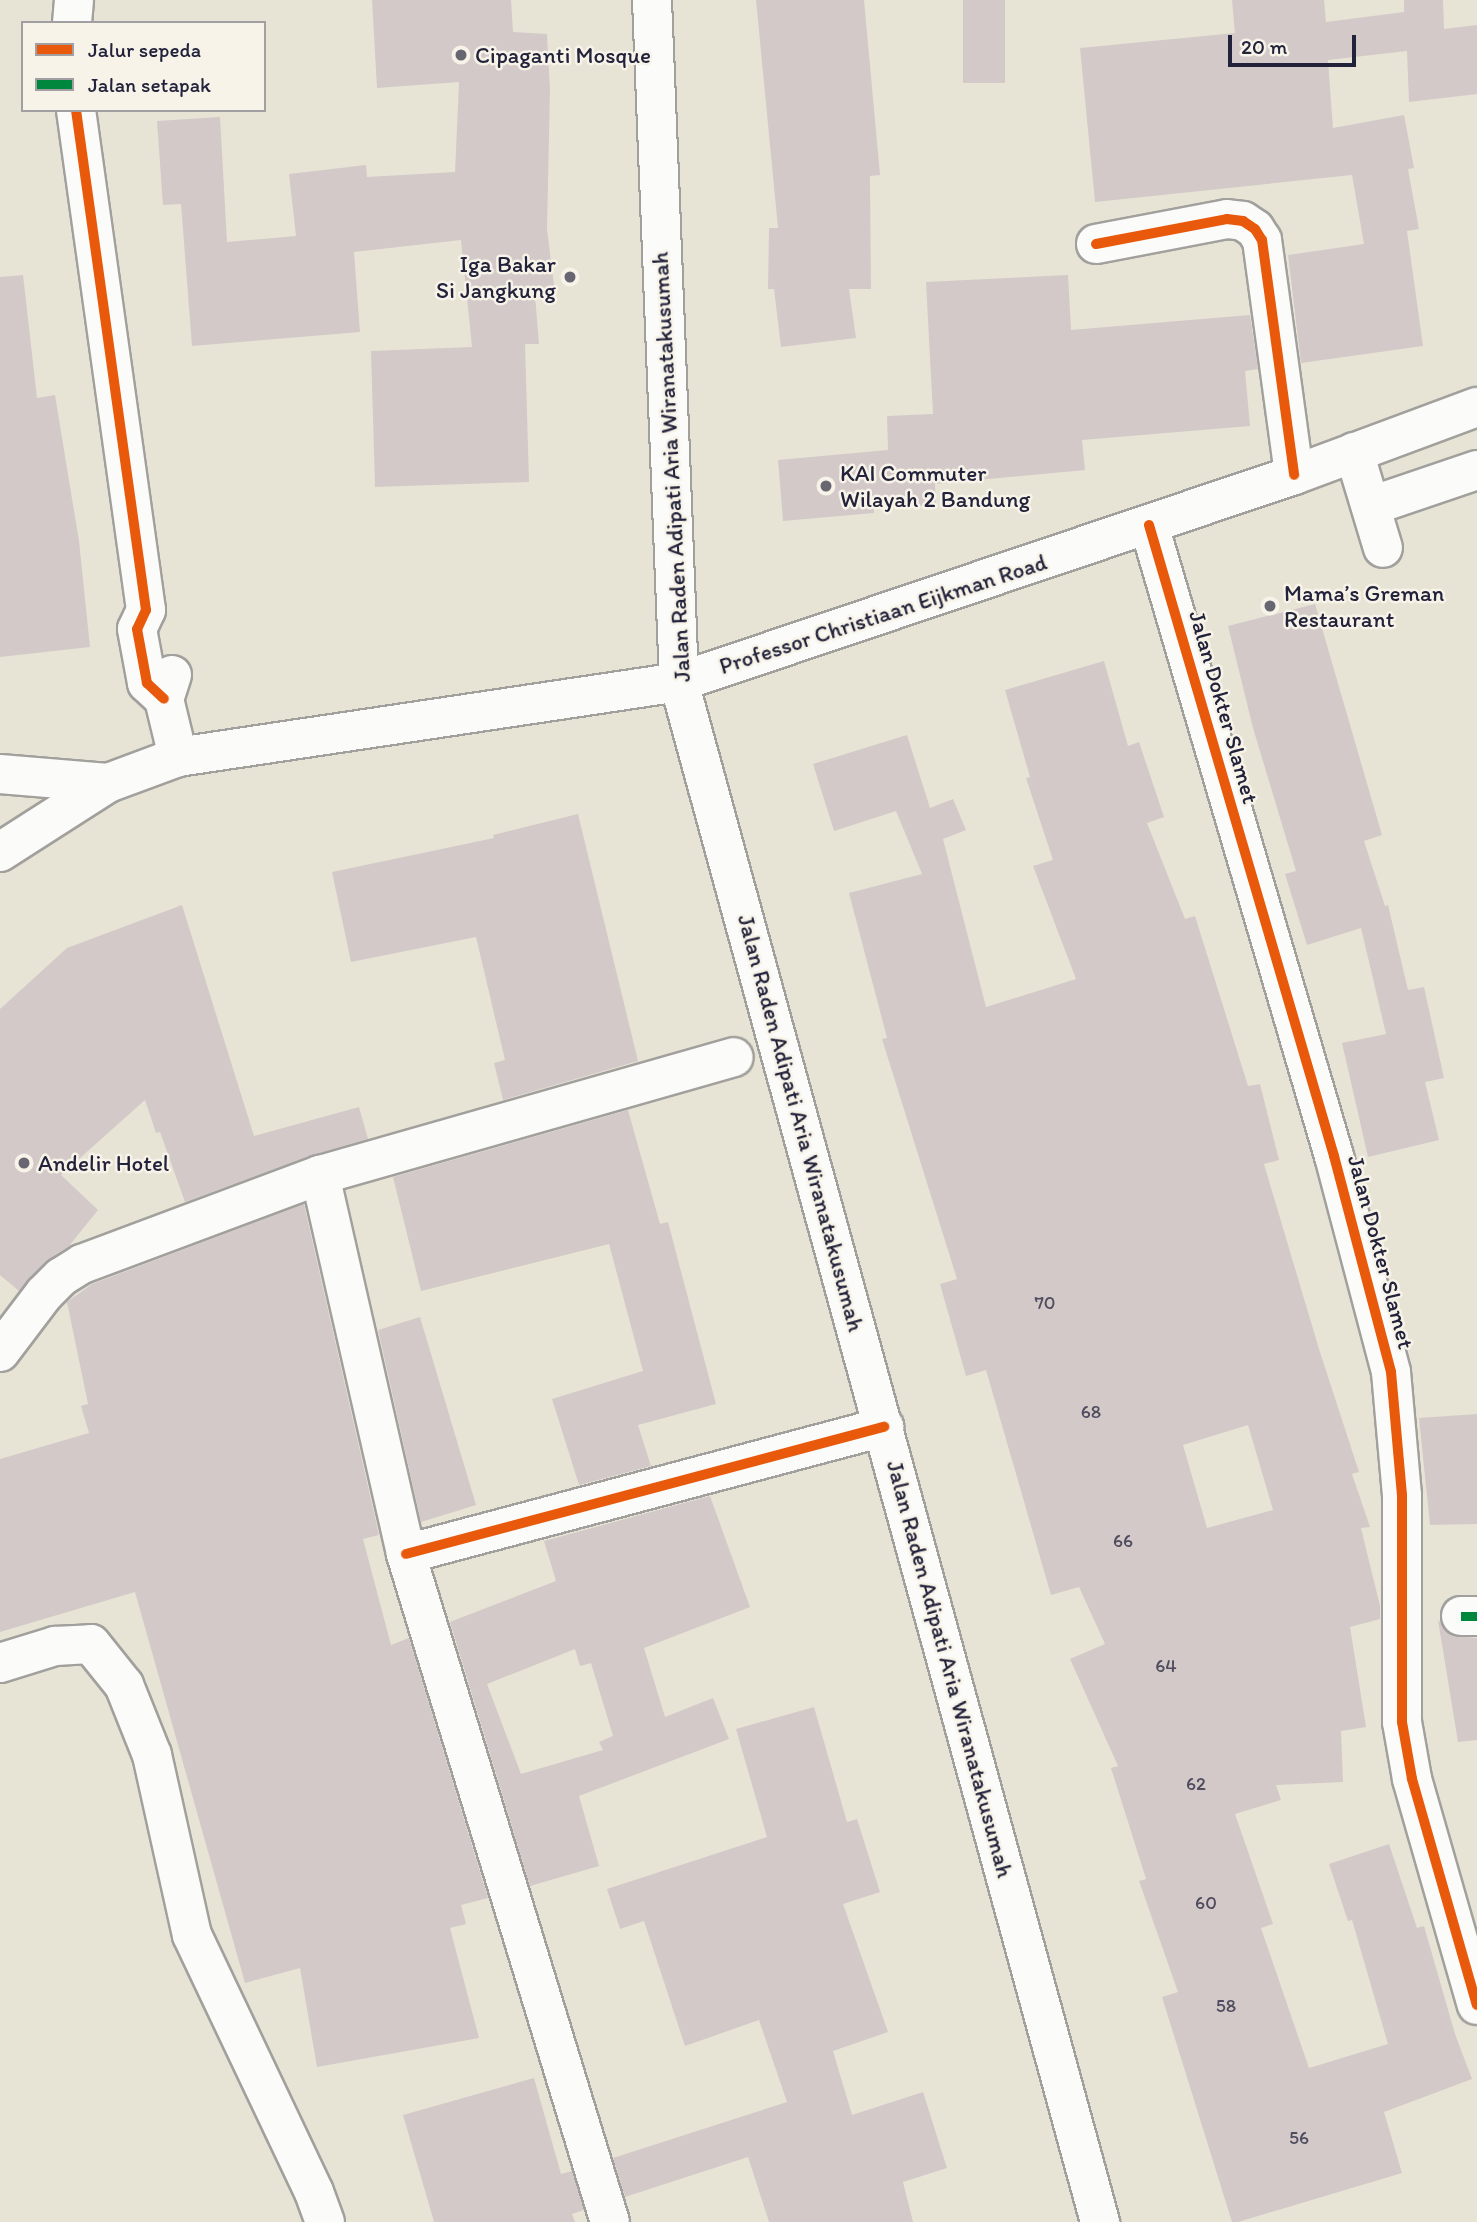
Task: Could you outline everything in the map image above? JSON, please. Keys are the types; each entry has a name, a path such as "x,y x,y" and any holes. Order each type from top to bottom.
{"street":[{"path":"72,21 75,0"},
{"name":"Jalan Raden Adipati Aria Wiranatakusumah","path":"652,0 678,682 1100,2222"},
{"path":"76,112 146,610 163,627 173,678 170,725"},
{"path":"1096,244 1227,219 1243,221 1255,229 1262,240 1294,475"},
{"name":"Professor Christiaan Eijkman Road","path":"0,852 108,783 170,725 678,682 1149,525 1477,407"},
{"path":"1354,452 1382,548"},
{"path":"1371,506 1477,470"},
{"name":"Jalan Dokter Slamet","path":"1149,525 1334,1156 1391,1372 1402,1494 1402,1722 1412,1779 1477,2005"},
{"name":"Professor Christiaan Eijkman Road","path":"0,774 108,783"},
{"path":"0,1352 44,1294 61,1277 82,1264 320,1175 733,1057"},
{"path":"320,1175 406,1554 610,2222"},
{"path":"406,1554 884,1427"},
{"path":"0,1663 55,1646 91,1644 124,1685 152,1755 192,1935 314,2192 325,2222"}],"building":[{"path":"372,0 511,0 513,32 547,34 550,90 547,229 555,293 535,295 539,344 525,344 529,482 375,487 371,351 472,347 461,240 354,252 360,332 192,346 181,204 163,205 157,121 220,117 227,242 296,236 289,174 366,165 367,177 455,172 459,82 377,88"},
{"path":"756,0 864,0 880,175 870,176 871,289 849,289 856,338 781,347 774,289 768,289 769,228 778,228"},
{"path":"963,0 1005,0 1005,83 963,83"},
{"path":"1232,0 1324,0 1326,22 1404,12 1404,0 1443,0 1444,29 1477,25 1477,94 1409,102 1407,51 1328,60 1333,128 1404,115 1414,168 1408,169 1419,229 1407,231 1423,346 1301,363 1288,255 1364,244 1352,175 1095,202 1080,48 1235,33"},
{"path":"23,275 37,398 55,395 79,541 90,647 0,657 0,277"},
{"path":"1068,275 1071,330 1250,315 1258,369 1245,371 1250,426 1082,440 1085,470 935,484 936,505 874,508 874,513 783,521 778,460 888,450 887,416 933,414 926,282"},
{"path":"1315,604 1382,835 1364,841 1385,906 1388,905 1408,990 1424,987 1444,1078 1425,1082 1439,1140 1368,1157 1342,1043 1386,1034 1361,928 1307,945 1285,874 1296,871 1253,728 1228,626"},
{"path":"1104,661 1128,746 1139,742 1164,817 1147,823 1185,919 1195,916 1248,1086 1260,1084 1279,1160 1264,1164 1359,1472 1352,1474 1370,1527 1361,1528 1380,1606 1380,1619 1350,1627 1366,1727 1341,1731 1343,1782 1276,1785 1281,1800 1235,1814 1273,1924 1261,1928 1309,2068 1388,2044 1352,1920 1348,1921 1329,1864 1389,1844 1417,1928 1424,1926 1455,2034 1472,2079 1384,2112 1402,2173 1238,2222 1232,2222 1162,1997 1178,1992 1139,1881 1146,1879 1111,1768 1118,1766 1070,1659 1105,1644 1079,1587 1051,1595 986,1370 966,1376 940,1284 957,1279 882,1039 887,1038 849,893 922,874 896,811 834,831 813,764 907,735 930,808 953,799 966,830 943,839 986,1007 1076,979 1033,866 1053,860 1026,778 1030,777 1005,690","holes":["1248,1425 1273,1510 1207,1528 1183,1445"]},
{"path":"578,814 638,1061 503,1100 494,1063 505,1060 476,937 351,962 332,872 494,838 493,835"},
{"path":"182,905 254,1136 359,1107 368,1139 312,1155 185,1202 160,1132 156,1133 145,1100 61,1175 98,1210 69,1246 46,1261 19,1291 0,1275 0,1009 67,948"},
{"path":"628,1110 660,1224 668,1222 716,1404 638,1425 651,1466 579,1485 552,1399 643,1371 609,1244 421,1291 393,1177"},
{"path":"304,1204 379,1535 363,1539 391,1645 409,1638 488,1898 461,1905 466,1924 450,1928 479,2038 317,2067 300,1968 245,1983 135,1592 0,1632 0,1459 89,1433 81,1406 88,1404 67,1302 92,1284"},
{"path":"420,1317 476,1505 421,1522 378,1330"},
{"path":"1477,1414 1477,1524 1430,1525 1419,1418"},
{"path":"710,1496 750,1607 644,1648 665,1717 713,1698 729,1739 579,1796 599,1866 530,1886 450,1622 556,1581 544,1541","holes":["575,1649 580,1666 591,1663 613,1736 599,1742 603,1750 521,1774 487,1684"]},
{"path":"1438,1620 1451,1635 1477,1638 1477,1740 1458,1742"},
{"path":"814,1707 847,1822 857,1819 880,1892 843,1904 888,2032 833,2051 852,2115 923,2092 947,2168 903,2182 913,2222 769,2222 748,2157 625,2197 613,2158 787,2102 759,2020 685,2046 644,1921 620,1929 607,1889 767,1837 736,1729"},
{"path":"534,2078 561,2174 572,2171 584,2210 572,2214 575,2222 434,2222 403,2115"}],"marked path":[{"path":"1461,1616 1477,1616"}],"cycle path":[{"path":"76,112 146,610 137,629 147,683 164,699"},
{"path":"1096,244 1227,219 1243,221 1255,229 1262,240 1294,475"},
{"path":"1149,525 1334,1156 1391,1372 1402,1495 1402,1722 1412,1779 1477,2005"},
{"path":"406,1554 884,1427"}],"place":[{"name":"Cipaganti Mosque","path":"461,55"},
{"name":"Iga Bakar Si Jangkung","path":"570,277"},
{"name":"KAI Commuter Wilayah 2 Bandung","path":"826,486"},
{"name":"Mama’s Greman Restaurant","path":"1270,606"},
{"name":"Andelir Hotel","path":"24,1163"}]}
